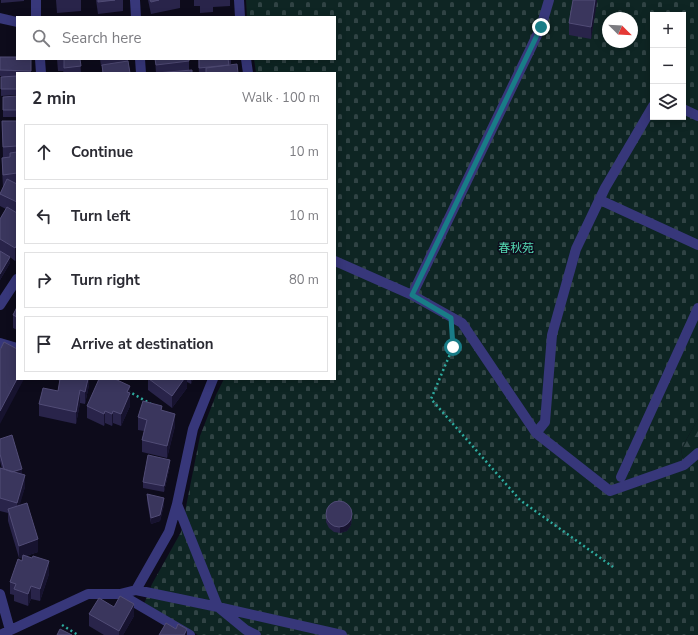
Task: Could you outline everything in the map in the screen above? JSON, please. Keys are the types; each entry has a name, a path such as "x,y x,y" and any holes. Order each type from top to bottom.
{"street":[{"path":"36,0 36,16"},
{"path":"135,0 136,16"},
{"path":"239,0 240,16"},
{"path":"412,295 541,27 549,0"},
{"path":"0,18 16,22"},
{"path":"40,60 41,72"},
{"path":"140,60 141,72"},
{"path":"246,60 248,72"},
{"path":"686,110 698,116"},
{"path":"536,433 546,422 552,335 576,249 605,188 650,111"},
{"path":"600,200 698,246"},
{"path":"336,261 412,295 462,323 536,433 610,491 684,465 698,453"},
{"path":"0,305 16,281"},
{"path":"621,477 698,308"},
{"path":"0,343 16,348"},
{"path":"136,590 169,532 177,504 193,429 213,380"},
{"path":"177,504 218,606 246,630 256,635"},
{"path":"0,635 88,594 120,594 136,590 218,606 342,635"},
{"path":"0,594 10,630"},
{"path":"120,594 190,635"}],"path":[{"path":"451,318 453,347 432,398 520,500 613,568"},
{"path":"128,390 154,406"}],"green space":[{"name":"春秋苑","path":"246,0 698,0 698,419 681,449 684,465 698,459 698,635 198,635 144,604 152,584 181,532 200,436 224,380 336,380 336,72 256,72 254,60 336,60 336,16 247,16"},
{"path":"698,419 698,459 684,465 681,449"}],"building":[{"path":"98,0 115,0 98,2"},
{"path":"573,0 595,0 591,27 569,23"},
{"path":"0,57 16,57 16,60 31,60 31,71 0,70"},
{"path":"64,60 80,60 81,66 64,68"},
{"path":"155,60 189,60 189,61 156,65"},
{"path":"199,60 228,60 229,65 199,68"},
{"path":"128,61 130,72 103,72 102,65"},
{"path":"237,64 238,72 206,72 206,68"},
{"path":"192,70 192,72 168,72"},
{"path":"16,76 16,89 1,89 1,77"},
{"path":"16,96 16,110 3,110 3,97"},
{"path":"2,121 16,121 16,146 3,147"},
{"path":"16,152 16,173 3,175 2,158 10,157 10,153"},
{"path":"7,179 16,184 16,202 0,194"},
{"path":"7,207 16,212 15,248 0,239 0,219"},
{"path":"0,251 10,257 0,274"},
{"path":"16,309 16,316 13,315"},
{"path":"4,342 16,348 16,380 0,411 0,350"},
{"path":"60,380 88,380 85,392 80,390 76,412 39,404 43,388 58,391"},
{"path":"99,380 117,380 130,386 127,392 130,393 121,414 113,411 112,414 105,411 104,414 87,406"},
{"path":"150,380 183,380 172,396"},
{"path":"143,401 162,406 161,410 175,414 167,446 142,440 147,420 138,417"},
{"path":"12,435 22,469 12,472 4,469 0,454 0,439"},
{"path":"148,455 170,460 164,486 143,482"},
{"path":"0,468 25,475 17,503 0,498"},
{"path":"147,494 164,498 160,515 151,518"},
{"path":"339,501 348,505 352,514 348,523 339,527 330,523 326,514 330,505"},
{"path":"27,503 38,539 19,546 8,509"},
{"path":"23,555 32,558 33,556 49,561 40,589 31,586 28,594 14,589 16,584 10,582 18,559 22,561"},
{"path":"120,596 134,604 119,631 89,614 99,598 114,607"},
{"path":"166,623 176,629 178,624 187,629 184,635 159,635"},
{"path":"60,629 72,635 57,635"}],"route":[{"path":"453,347 451,318 412,295 541,27"}]}
